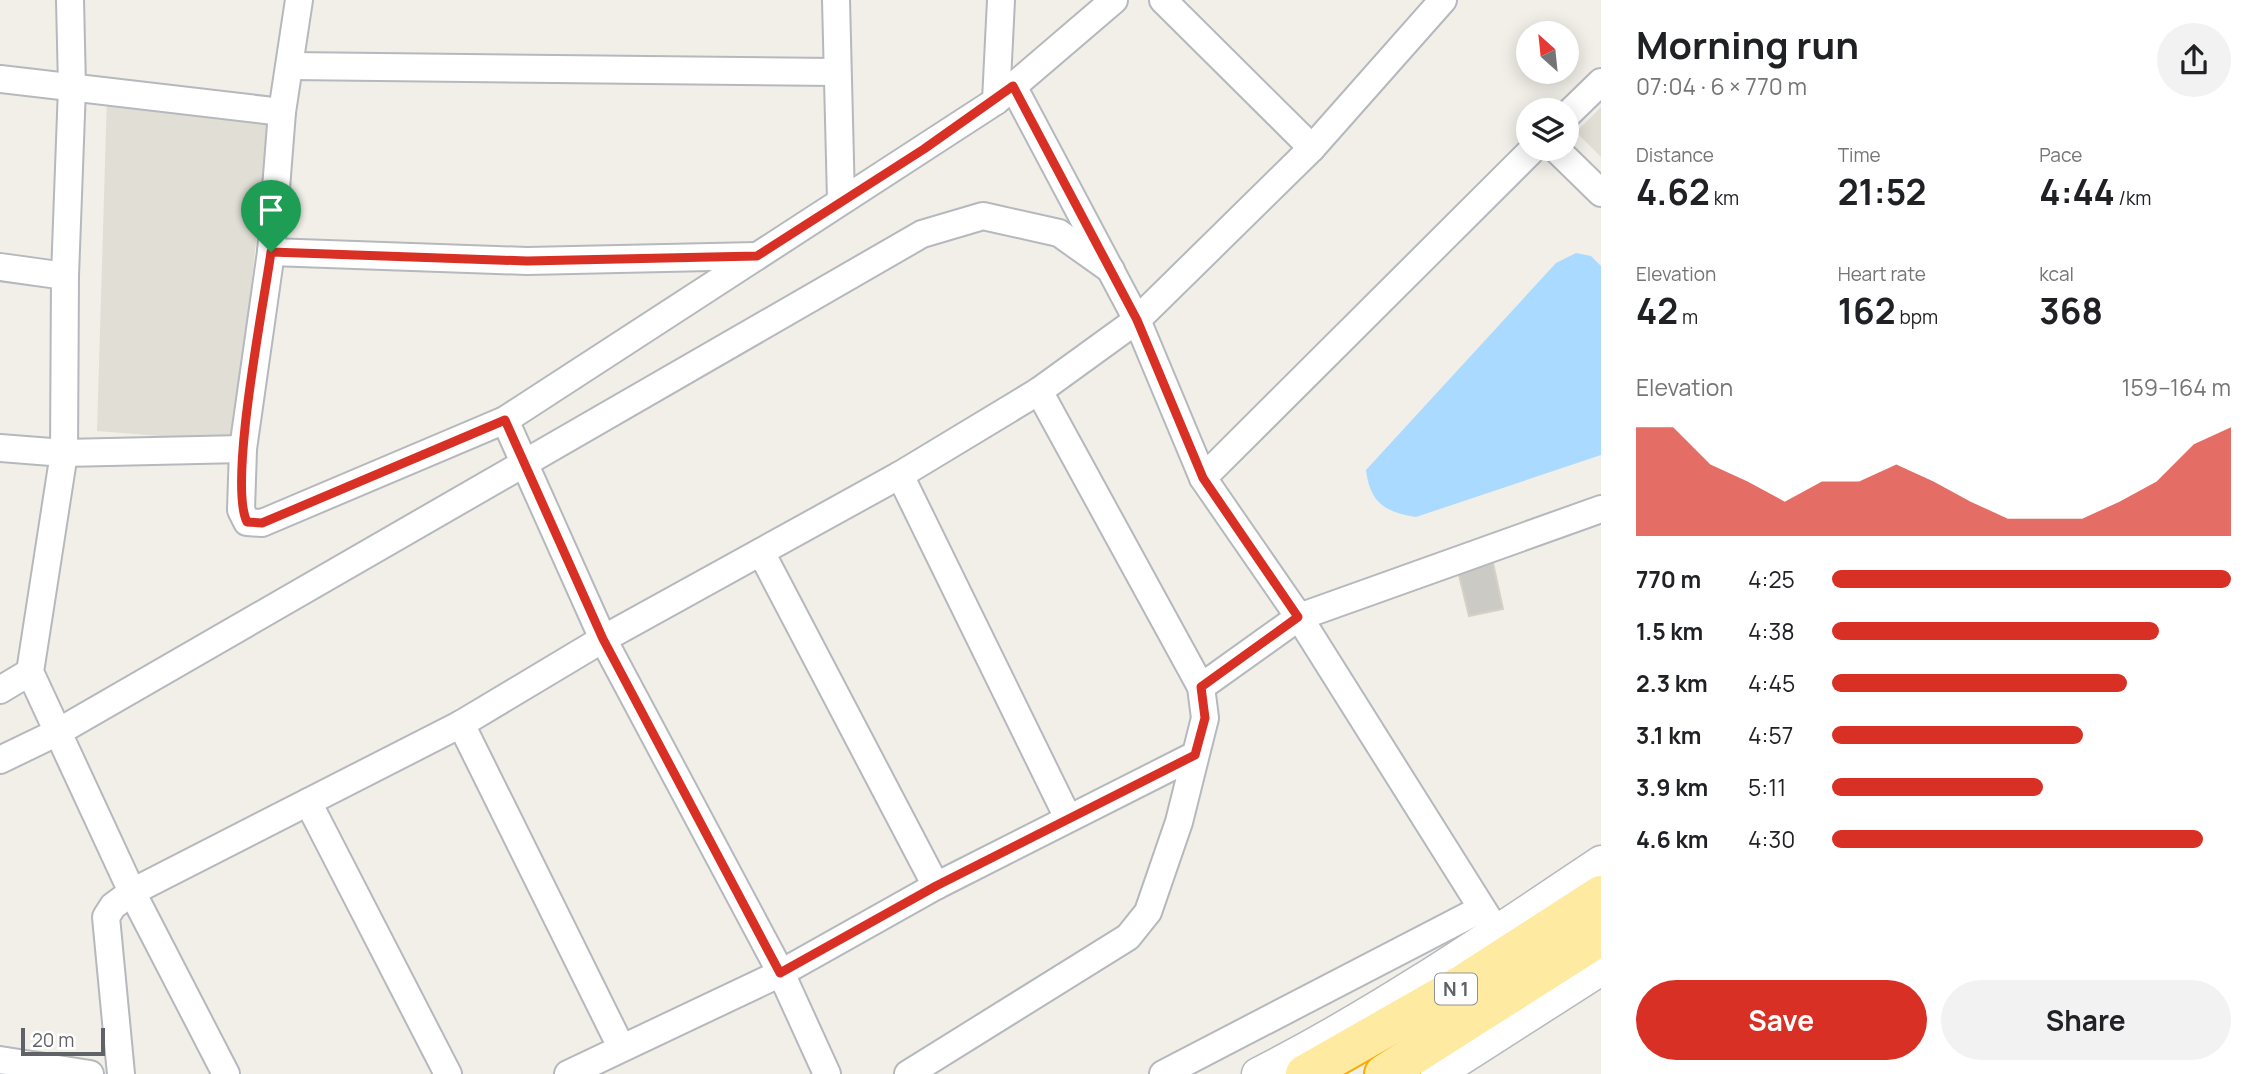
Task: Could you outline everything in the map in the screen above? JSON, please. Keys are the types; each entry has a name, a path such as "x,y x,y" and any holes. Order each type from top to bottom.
{"highway":[{"name":"N 1","path":"1306,1074 1496,932 1601,895"},
{"name":"N 1","path":"1384,1074 1523,1005 1601,936"}],"street":[{"path":"70,0 72,88 65,276 64,453 30,672 132,892 226,1074"},
{"path":"299,0 282,112 271,252 243,449 241,510 247,522 262,523 505,420 1004,93 1114,0"},
{"path":"836,0 835,72 841,200"},
{"path":"1001,0 1004,93 1111,270 1137,320 1203,478 1298,617 1496,932"},
{"path":"1163,0 1311,148"},
{"path":"121,1074 106,918 113,906 132,892 461,724 603,639 900,475 1039,391 1137,320 1311,148 1443,0"},
{"path":"291,66 835,72"},
{"path":"0,79 282,112"},
{"path":"1579,103 1601,82"},
{"path":"1203,478 1521,161"},
{"path":"1568,161 1601,193"},
{"path":"0,760 58,732 922,234 983,216 1059,233 1111,270"},
{"path":"271,252 527,261 757,256"},
{"path":"0,267 65,276"},
{"path":"908,1074 1128,937 1148,912 1179,822 1205,718 1201,687 1039,391"},
{"path":"505,420 603,639 780,973 827,1074"},
{"path":"0,448 64,453 243,449"},
{"path":"900,475 1068,818"},
{"path":"1201,687 1298,617 1601,509"},
{"path":"761,552 936,886"},
{"path":"0,690 30,672"},
{"path":"461,724 621,1047"},
{"path":"568,1074 780,973 936,886 1195,755"},
{"path":"308,802 448,1074"},
{"path":"1258,1074 1360,1019 1601,862"},
{"path":"1163,1074 1496,932"},
{"path":"1437,1074 1523,1005 1601,970"},
{"path":"0,1060 90,1074"}],"shaded area":[{"path":"107,96 269,117 235,442 97,431"},
{"path":"1601,107 1601,157 1579,135 1579,129"}],"water":[{"path":"1576,253 1591,256 1601,266 1601,455 1416,517 1396,512 1381,504 1371,491 1366,470 1556,263"}],"building":[{"path":"1493,563 1503,609 1469,616 1458,571"}],"route":[{"path":"1013,86 1137,320 1203,478 1298,617 1201,687 1205,718 1195,755 936,886 780,973 603,639 505,420 262,523 247,522 241,510 243,449 271,252 527,261 757,256 924,149 996,101 1013,86"}]}
